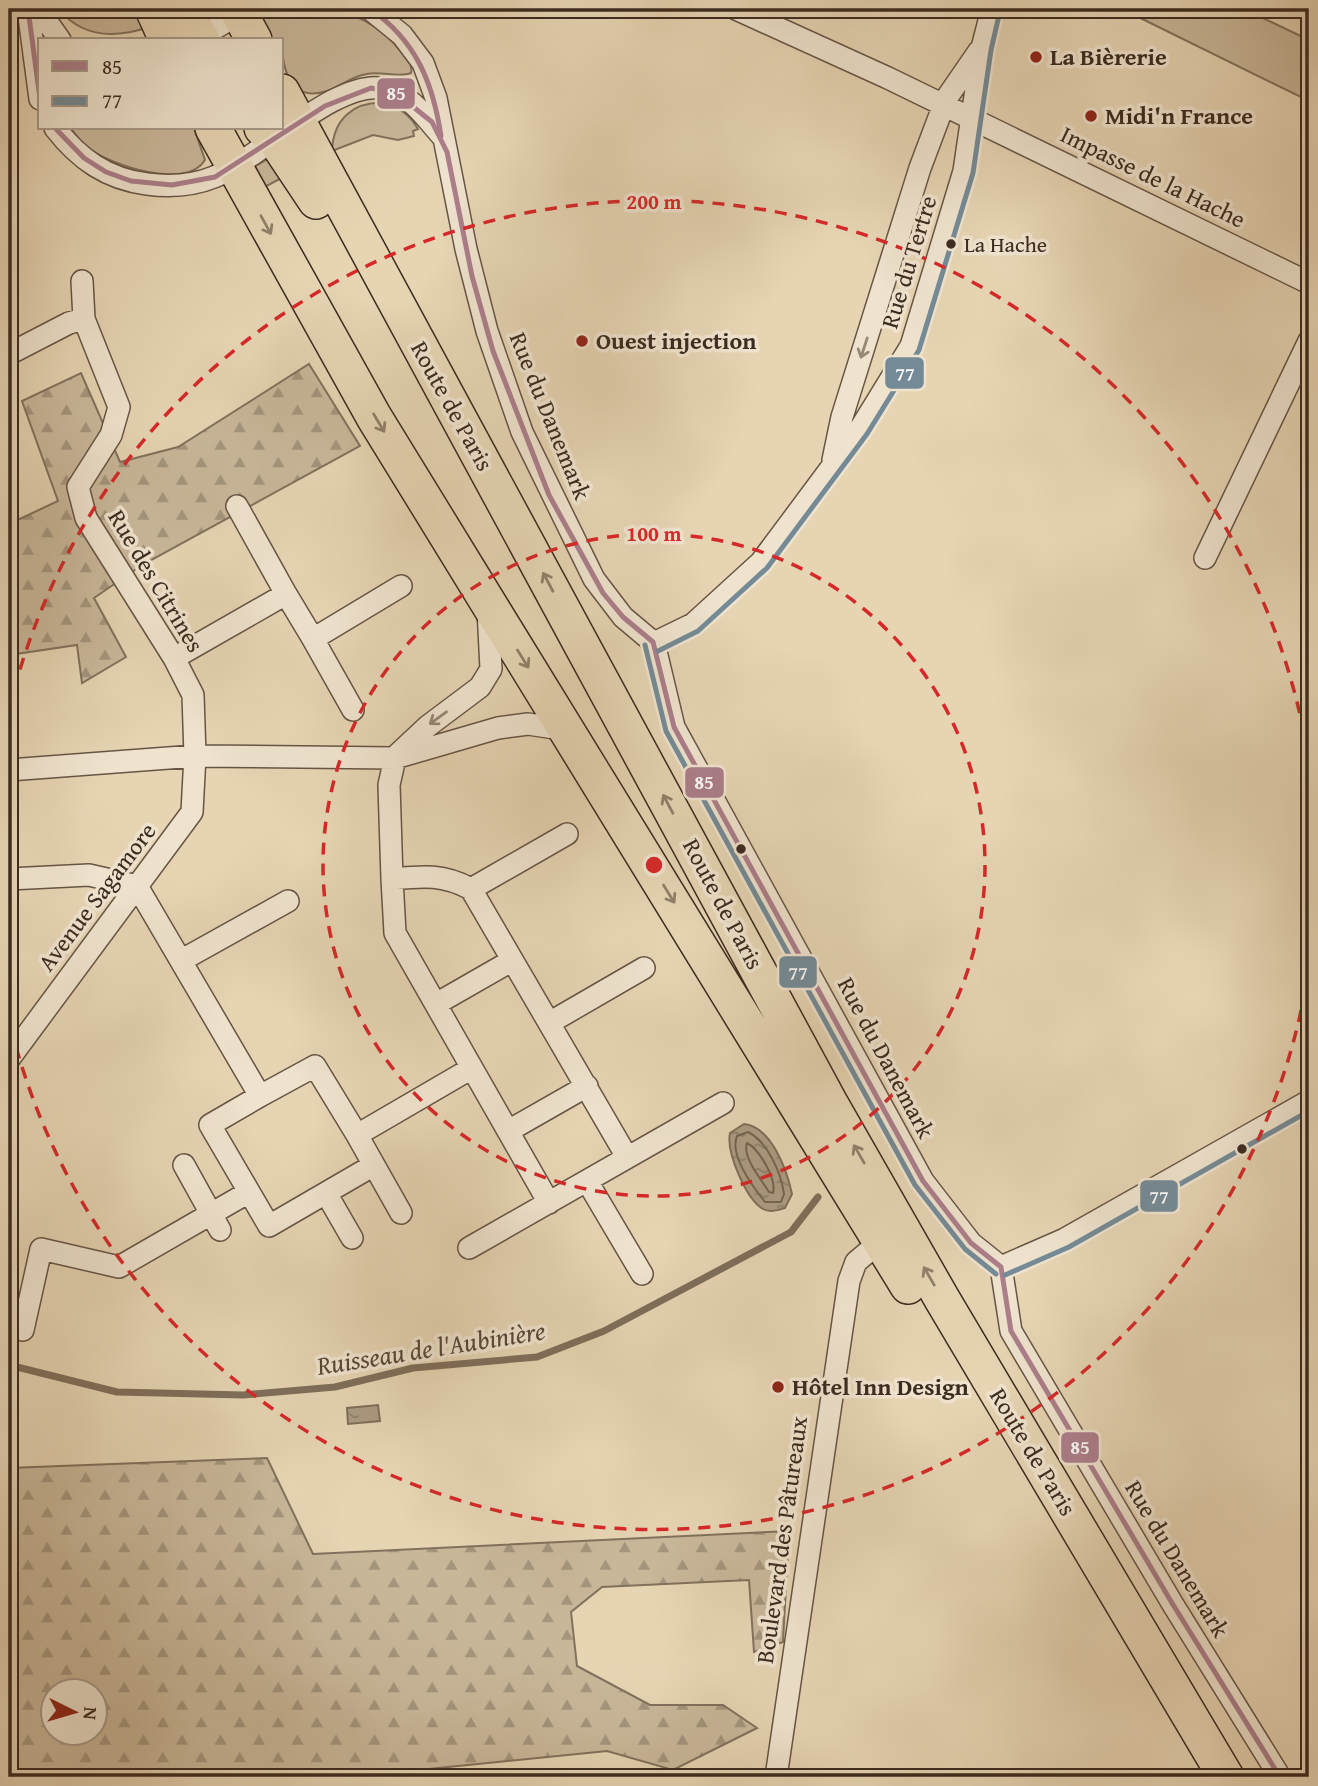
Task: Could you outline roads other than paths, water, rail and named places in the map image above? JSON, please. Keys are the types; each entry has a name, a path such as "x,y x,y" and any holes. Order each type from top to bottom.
{"main road":[{"path":"153,9 189,33"},
{"name":"Route de Paris","path":"284,124 385,282 831,1105 942,1299 1226,1777"},
{"name":"Route de Paris","path":"214,130 330,341 881,1241 1200,1777"}],"street":[{"path":"28,9 38,84"},
{"path":"38,9 59,38"},
{"name":"Rue du Danemark","path":"370,9 402,35 423,63 436,99 487,331 522,432 594,579 623,617 654,643 674,727 923,1181 971,1243 1001,1267 1011,1331 1172,1603 1280,1777"},
{"name":"Impasse de la Hache","path":"736,9 944,105 1309,283"},
{"name":"Rue du Tertre","path":"654,643 693,624 761,562 805,507 860,429 911,346 964,171 982,48 992,9"},
{"path":"189,33 245,18"},
{"path":"832,466 842,417 920,168 944,105 982,48"},
{"name":"Rue du Danemark","path":"284,117 349,94 384,88 412,102 442,136"},
{"name":"Rue du Danemark","path":"57,130 73,151 123,181 188,186 217,176 233,166 268,130"},
{"name":"Rue des Citrines","path":"82,281 84,319 119,407 111,435 78,487 86,518 174,658 193,695 195,756"},
{"path":"9,354 69,323 84,319"},
{"path":"1205,558 1309,341"},
{"path":"237,506 353,710"},
{"path":"313,639 401,586"},
{"path":"174,658 286,594"},
{"path":"487,600 491,669 480,687 428,726 395,758 388,785 395,933 510,1130 549,1203"},
{"path":"9,770 195,756 395,758 498,727 528,724 568,730"},
{"name":"Avenue Sagamore","path":"9,1059 137,886 166,852 192,812 195,756"},
{"path":"471,889 567,834"},
{"path":"9,879 89,875 137,886 260,1097"},
{"path":"393,879 422,876 451,878 471,889 627,1157"},
{"path":"182,960 288,901"},
{"path":"436,1004 511,961"},
{"path":"549,1023 644,968"},
{"path":"374,1165 269,1227 210,1125 315,1066 357,1135 374,1165 401,1213"},
{"path":"357,1135 472,1068"},
{"path":"510,1130 587,1086"},
{"path":"1001,1267 1065,1239 1309,1101"},
{"path":"469,1248 723,1103"},
{"path":"184,1165 216,1221"},
{"path":"587,1181 642,1274"},
{"path":"23,1330 40,1249 118,1267 216,1221 249,1192"},
{"path":"326,1193 352,1238"},
{"name":"Boulevard des Pâtureaux","path":"776,1777 849,1281 856,1262 881,1241"}],"water":[{"path":"744,1124 763,1133 777,1152 792,1194 785,1208 771,1211 763,1209 744,1186 734,1163 730,1133"},
{"path":"378,1405 380,1421 348,1424 347,1408"}],"waterway":[{"name":"Ruisseau de l'Aubinière","path":"9,1365 117,1392 243,1395 335,1387 413,1368 537,1357 604,1331 791,1232 818,1197"}],"place":[{"name":"La Bièrerie","path":"1036,57"},
{"name":"Midi'n France","path":"1091,116"},
{"name":"La Hache","path":"951,244"},
{"name":"Ouest injection","path":"582,341"},
{"name":"Hôtel Inn Design","path":"778,1387"}]}
